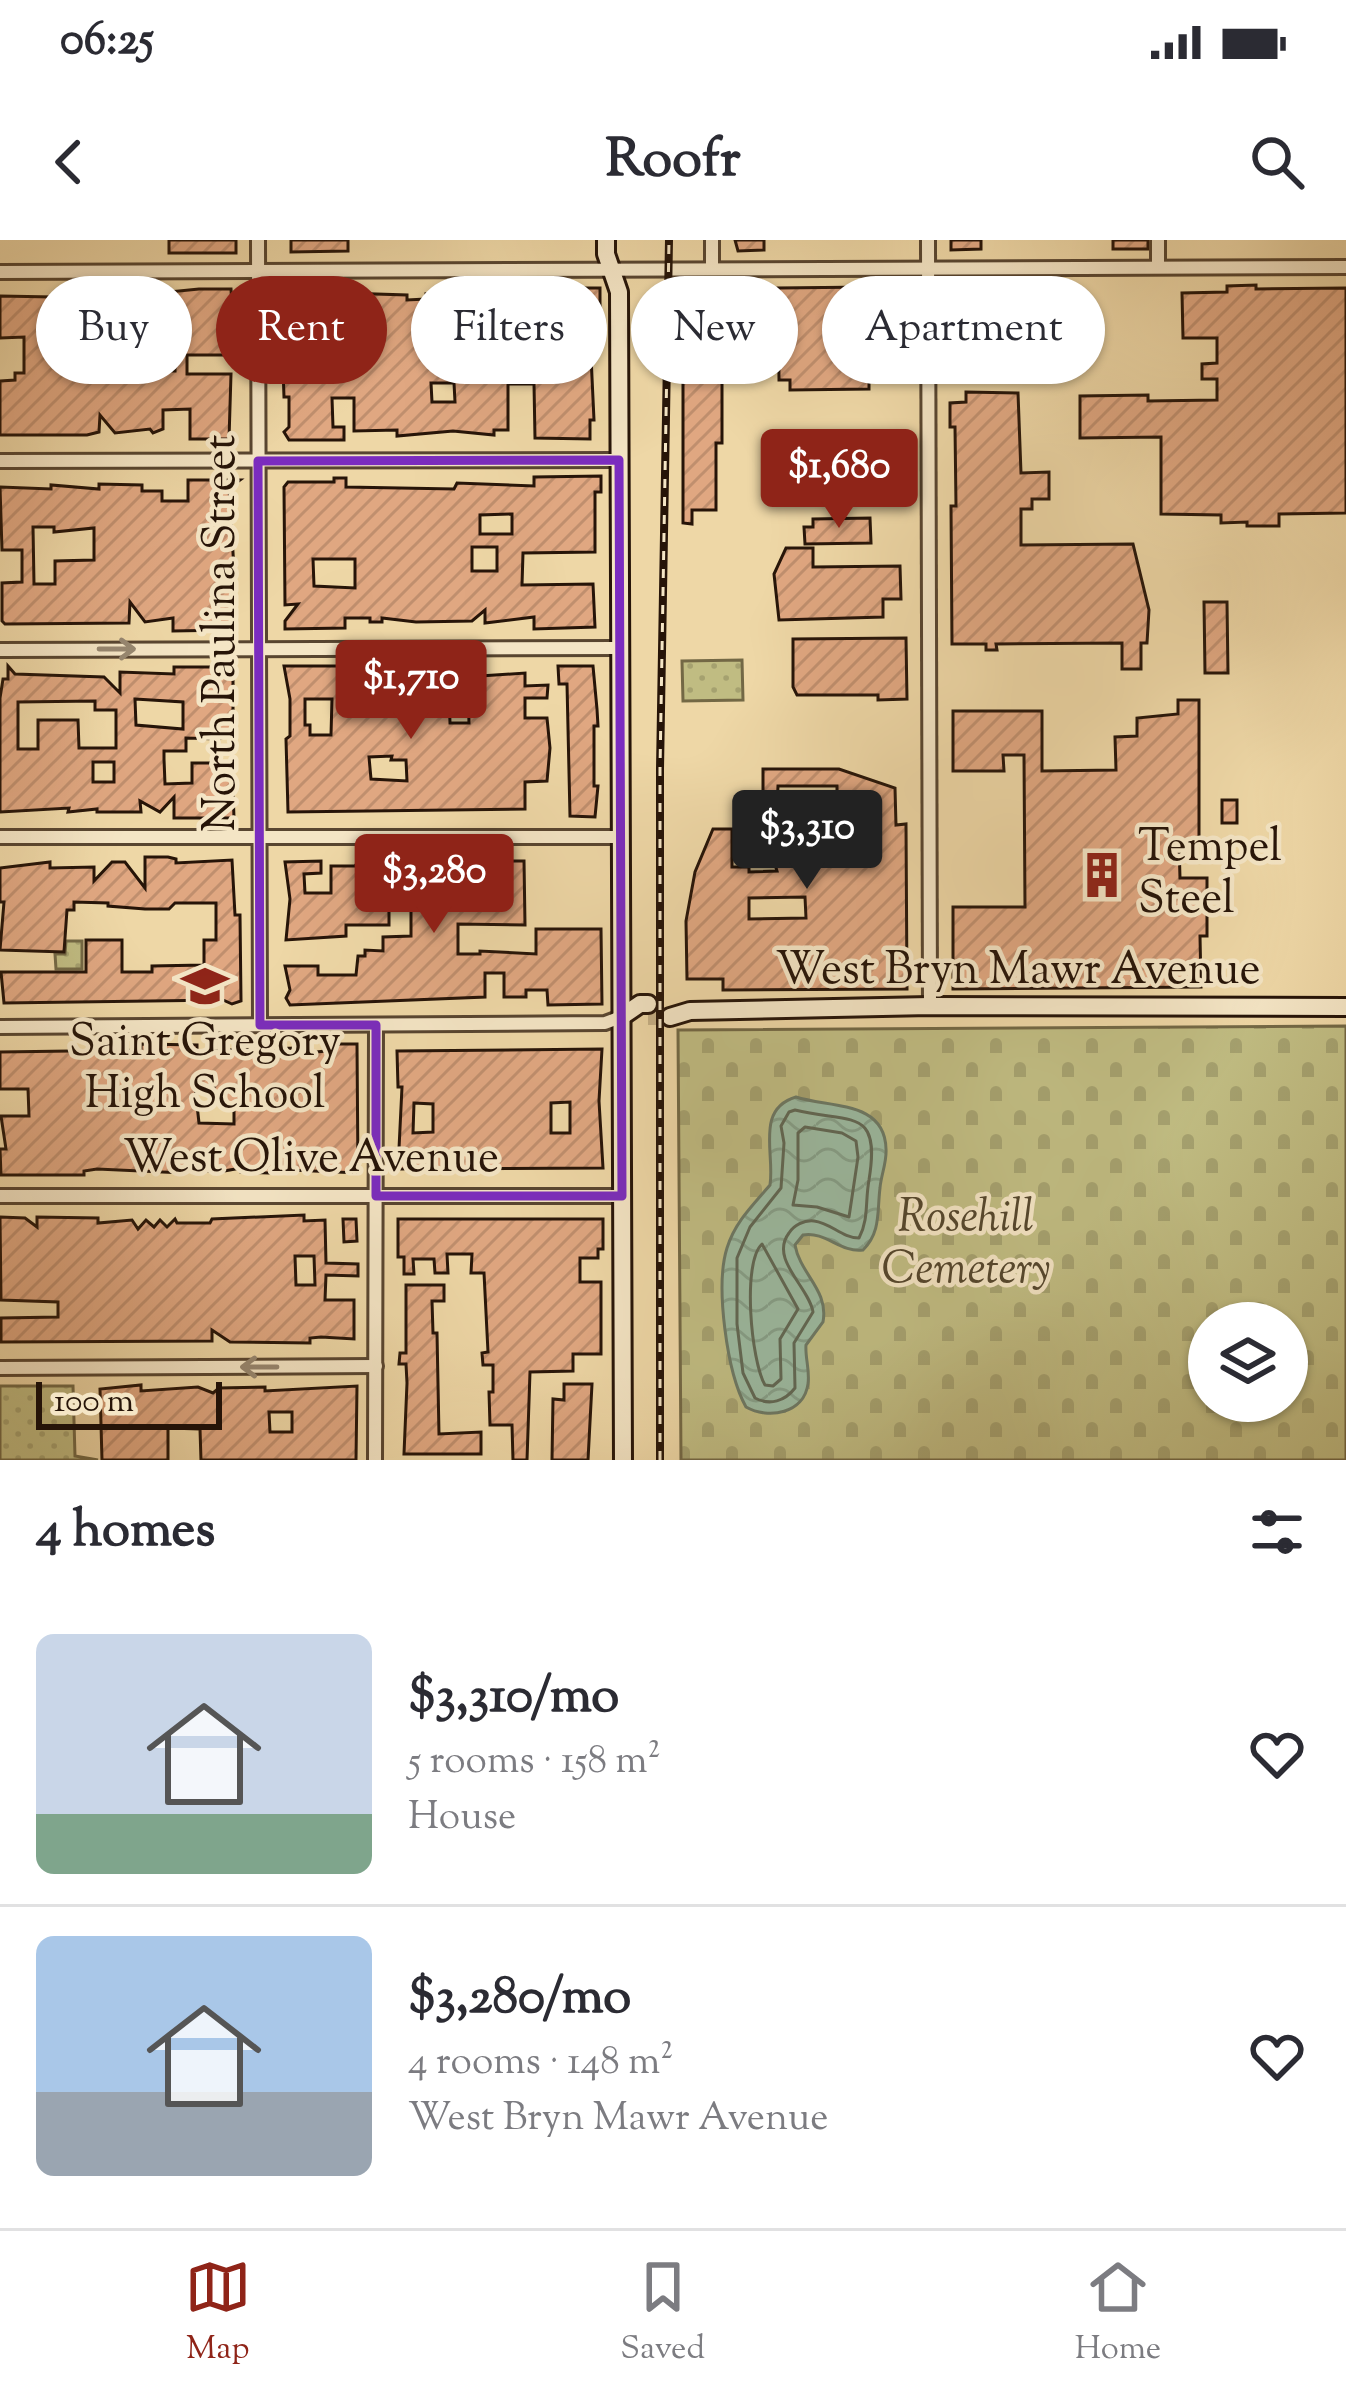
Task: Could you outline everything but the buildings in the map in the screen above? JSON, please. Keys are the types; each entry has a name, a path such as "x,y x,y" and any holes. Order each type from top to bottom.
{"street":[{"name":"North Paulina Street","path":"258,240 260,1025"},
{"path":"606,240 619,292 623,1460"},
{"path":"712,240 712,267"},
{"path":"928,240 930,1006"},
{"path":"1157,240 1158,267"},
{"path":"0,272 1346,267"},
{"path":"0,461 620,460"},
{"path":"0,650 620,648"},
{"path":"0,837 621,837"},
{"path":"0,1027 605,1023 640,1004 648,1011"},
{"name":"West Bryn Mawr Avenue","path":"670,1011 1346,1007"},
{"path":"375,1460 376,1025"},
{"name":"West Olive Avenue","path":"0,1196 622,1196"},
{"path":"0,1368 376,1366"}],"highlighted area":[{"path":"619,460 622,1196 376,1196 376,1025 260,1025 258,461"}],"green space":[{"path":"742,660 743,700 683,701 682,661"},
{"path":"66,941 82,941 82,969 56,969 55,954 65,954"},
{"name":"Rosehill Cemetery","path":"1346,1026 1346,1460 681,1460 678,1030"},
{"path":"0,1386 73,1386 75,1456 98,1460 0,1460"}],"water":[{"path":"796,1097 866,1114 883,1133 886,1159 875,1229 863,1250 811,1235 803,1235 795,1245 822,1301 823,1322 806,1345 808,1379 800,1402 784,1411 765,1413 746,1407 739,1392 725,1329 722,1284 735,1230 770,1185 775,1111"}],"tunnel":[{"path":"648,1004 670,1004"},
{"path":"648,1017 670,1017"}],"railway":[{"path":"660,1460 660,769 669,240"}],"place":[{"name":"Tempel Steel","path":"1102,875"},
{"name":"Saint Gregory High School","path":"205,986"}]}
